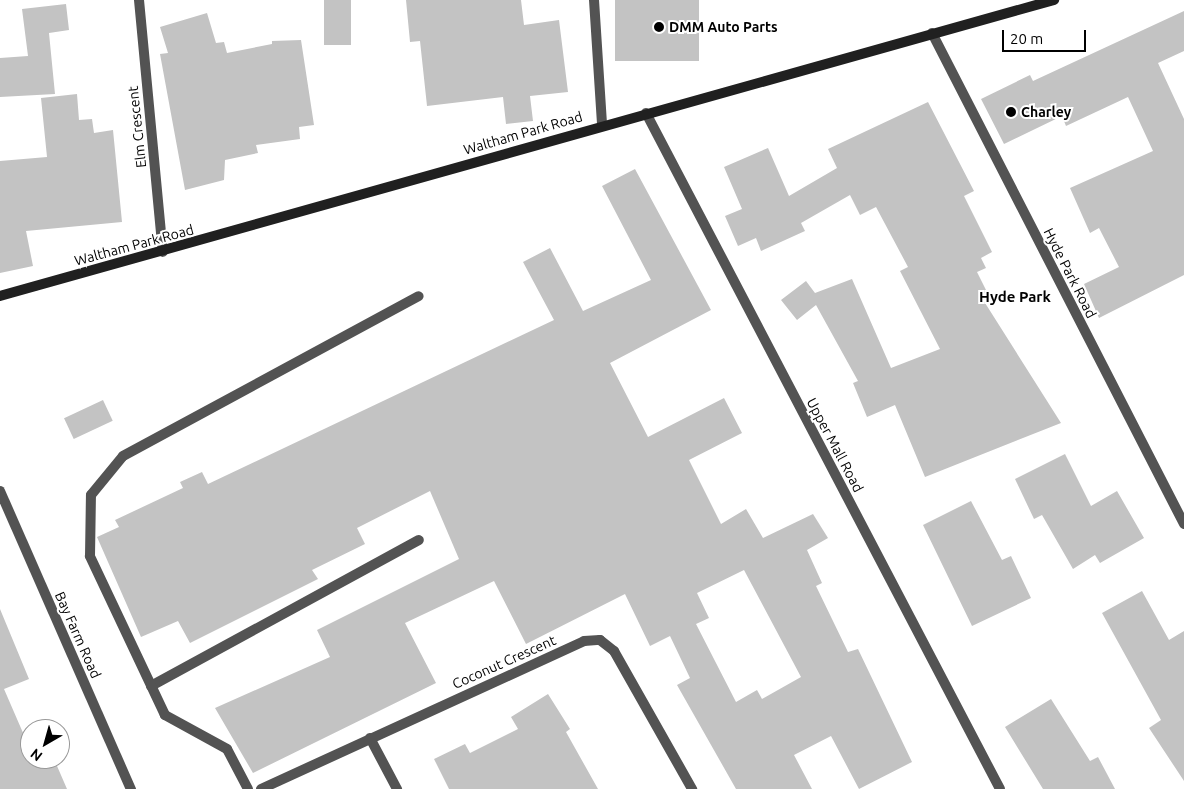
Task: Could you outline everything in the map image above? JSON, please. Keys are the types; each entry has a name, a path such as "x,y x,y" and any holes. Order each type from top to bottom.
{"main road":[{"name":"Waltham Park Road","path":"0,296 164,252 602,125 1054,0"}],"street":[{"name":"Elm Crescent","path":"139,0 164,252"},
{"path":"594,0 602,125"},
{"name":"Hyde Park Road","path":"932,33 1184,524"},
{"name":"Upper Mall Road","path":"646,113 1000,789"},
{"path":"248,789 228,749 165,715 90,556 91,495 123,456 419,296"},
{"name":"Bay Farm Road","path":"0,491 131,789"},
{"path":"151,686 419,540"},
{"name":"Coconut Crescent","path":"261,789 584,641 600,640 614,651 692,789"},
{"path":"370,738 397,789"}],"building":[{"path":"324,0 351,0 351,45 324,45"},
{"path":"406,0 521,0 524,25 559,20 568,92 530,96 533,121 506,124 503,97 427,106 420,41 410,42"},
{"name":"DMM Auto Parts","path":"615,0 699,0 699,61 615,61"},
{"path":"66,4 69,30 49,33 55,94 0,97 0,58 28,56 22,9"},
{"path":"1184,11 1184,51 1158,63 1184,119 1184,275 1099,318 1084,284 1119,267 1099,228 1090,233 1070,188 1153,151 1128,97 1066,126 1062,116 1004,144 981,99 1030,75 1033,81"},
{"path":"207,13 216,43 224,42 227,53 272,44 272,41 301,40 314,125 299,127 300,139 256,145 258,153 225,160 224,180 185,190 160,54 168,53 160,27"},
{"path":"77,94 79,120 92,119 94,133 113,130 122,222 26,231 33,266 0,273 0,161 47,157 41,98"},
{"path":"928,102 974,191 964,196 992,252 981,258 986,268 977,272 987,292 980,295 1061,423 925,477 895,405 867,417 853,383 858,381 816,305 797,320 781,300 806,281 815,293 852,279 891,368 940,349 900,271 908,267 876,207 860,215 850,195 801,223 805,231 761,251 756,238 738,246 725,216 742,209 724,167 768,148 789,196 837,168 828,149"},
{"path":"635,169 711,310 610,363 648,437 724,398 742,433 689,460 721,524 746,509 763,538 813,514 828,538 807,550 822,583 816,586 848,652 858,649 912,762 859,789 831,736 794,755 812,789 736,789 677,685 690,678 670,636 650,646 625,594 526,644 494,581 405,623 436,683 253,773 215,708 330,657 317,630 459,559 430,491 357,528 365,544 312,570 318,579 190,643 178,621 141,637 97,537 119,527 115,520 183,488 180,482 202,472 208,484 554,320 523,262 550,248 583,311 651,280 602,186","holes":["744,570 801,677 762,699 757,690 736,702 696,624 709,618 697,593"]},
{"path":"103,400 113,421 74,439 64,418"},
{"path":"1065,454 1091,506 1117,491 1144,538 1100,563 1095,555 1073,569 1042,515 1034,519 1015,479"},
{"path":"971,501 1002,560 1011,556 1031,598 972,626 923,525"},
{"path":"1142,591 1169,640 1184,631 1184,781 1149,728 1161,720 1102,613"},
{"path":"0,609 29,679 4,689 20,726 20,769 58,769 67,789 0,789"},
{"path":"548,694 570,729 566,732 598,789 449,789 434,759 465,744 470,753 518,729 511,717"},
{"path":"1051,699 1090,761 1098,757 1115,789 1043,789 1005,727"}],"place":[{"name":"DMM Auto Parts","path":"659,27"},
{"name":"Charley","path":"1011,112"}],"district":[{"name":"Hyde Park","path":"1015,297"}]}
